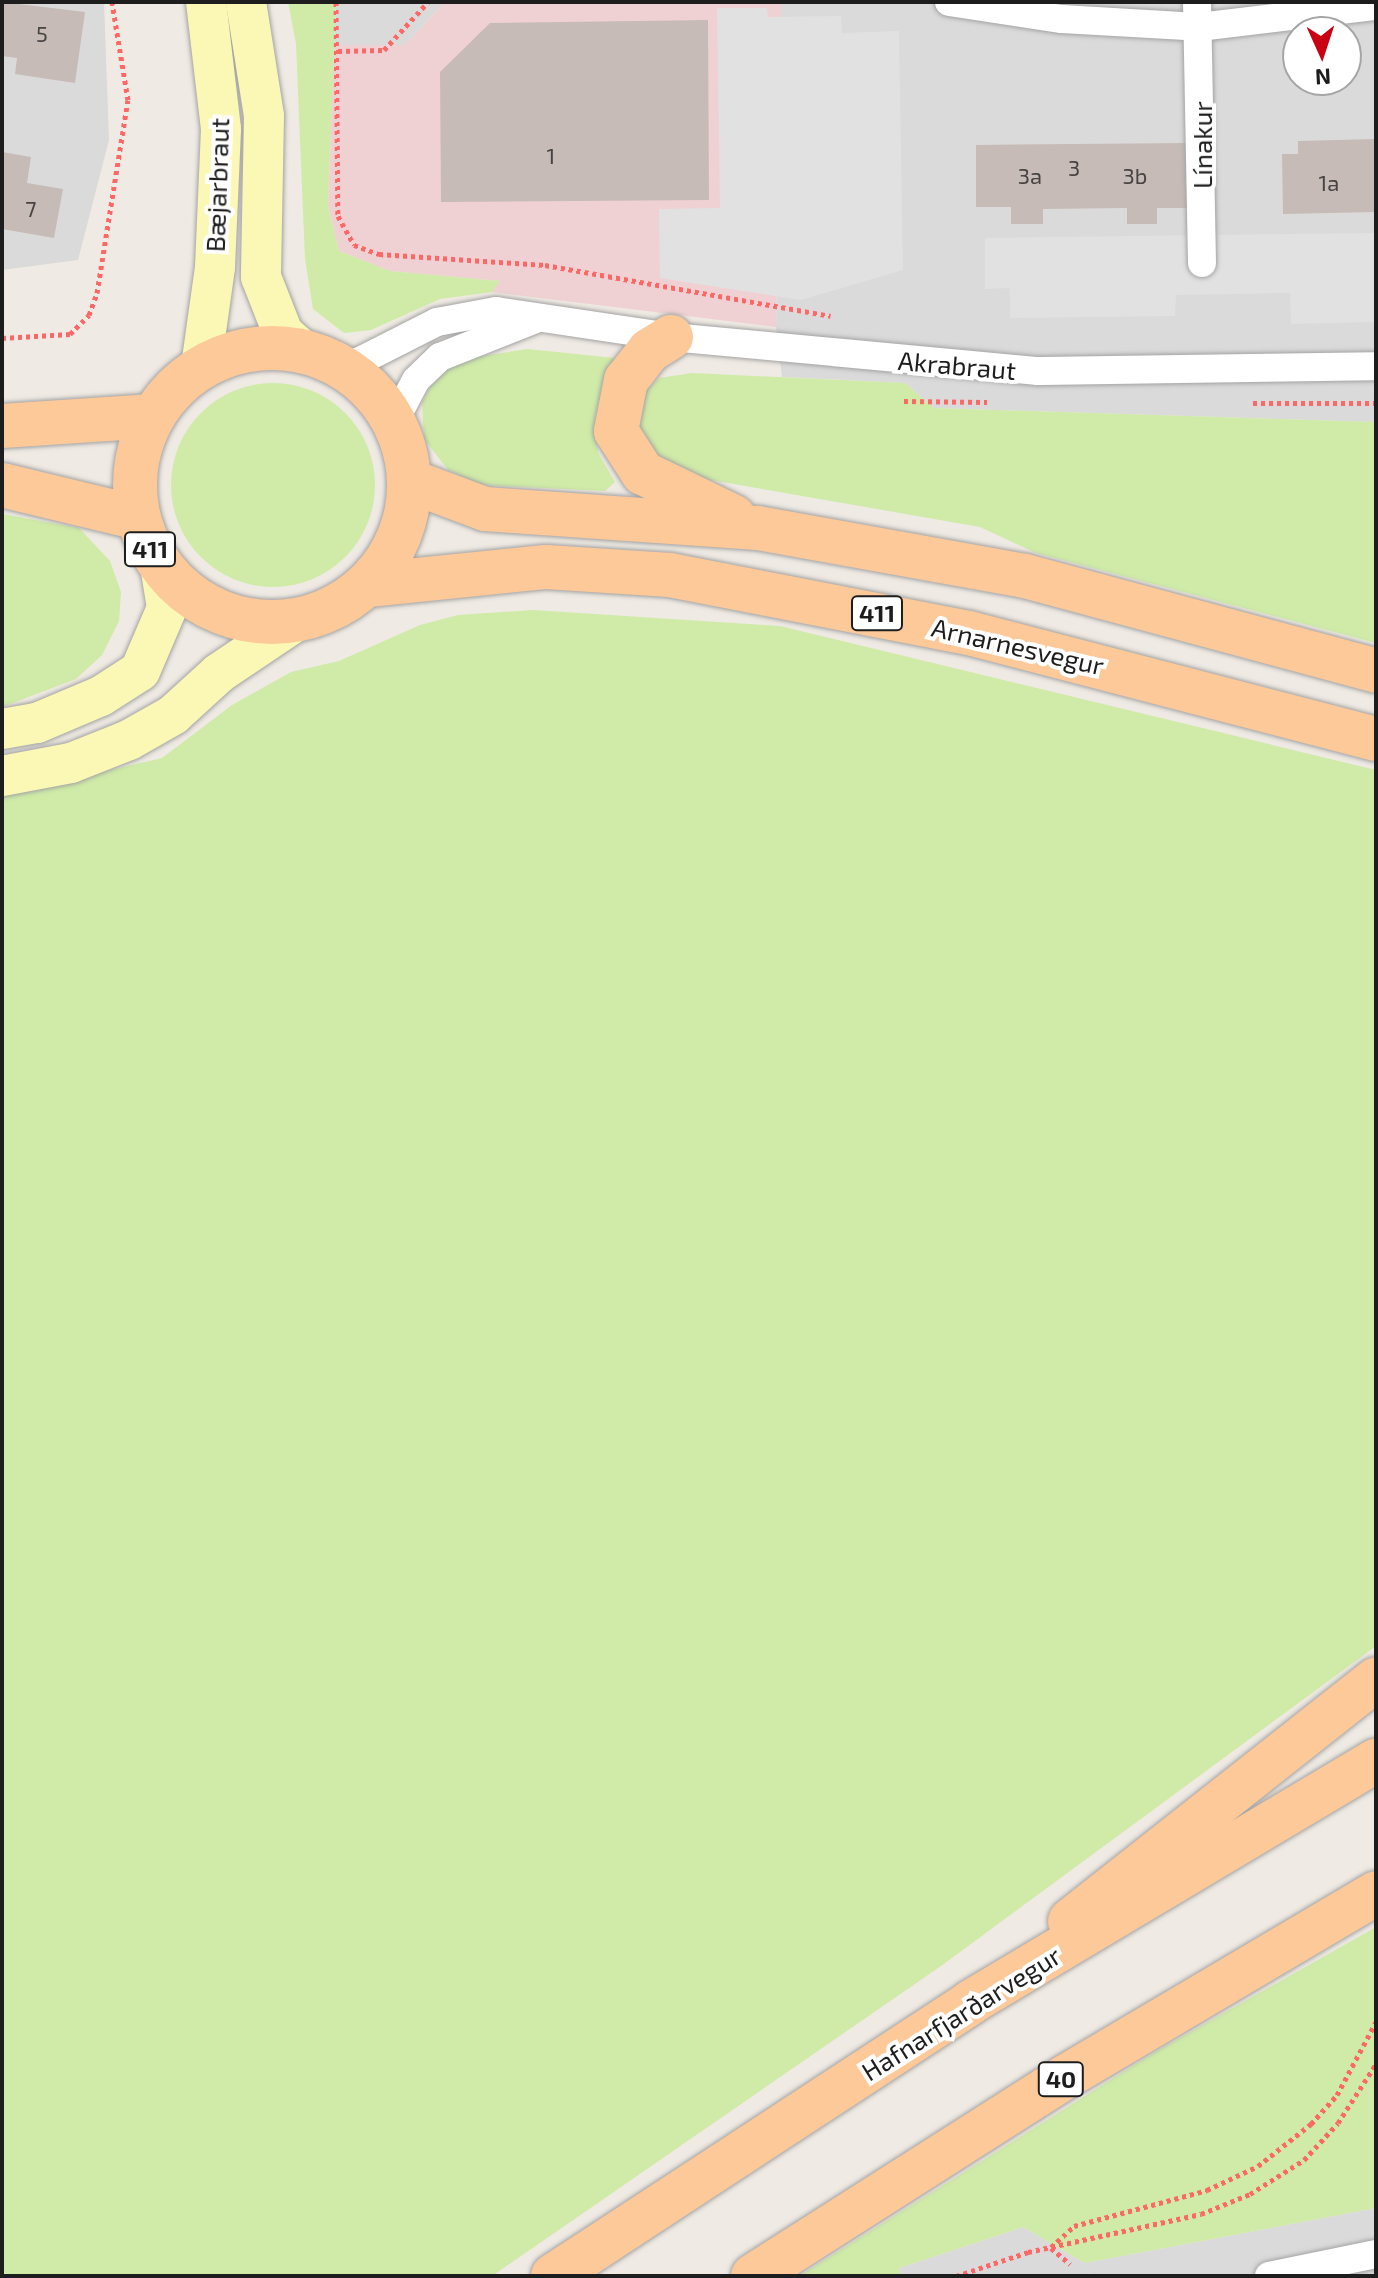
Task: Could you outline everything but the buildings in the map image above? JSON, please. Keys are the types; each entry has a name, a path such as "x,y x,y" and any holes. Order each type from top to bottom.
{"main road":[{"path":"671,337 649,351 626,380 617,405 620,442 643,473 758,528"},
{"name":"Arnarnesvegur","path":"269,348 321,358 370,389 394,422 410,481 405,519 391,554 368,585 336,607 298,620 259,622 221,613 187,593 160,565 138,518 136,466 153,416 201,367 269,348"},
{"path":"2,426 153,416"},
{"name":"411","path":"410,481 485,509 758,528 1025,576 1376,671"},
{"name":"411","path":"2,485 138,518"},
{"name":"Arnarnesvegur","path":"368,585 546,567 670,575 969,633 1376,739"},
{"path":"971,2002 1376,1679"},
{"name":"Hafnarfjarðarvegur","path":"553,2276 971,2002 1376,1761"},
{"name":"40","path":"753,2276 1067,2076 1376,1893"}],"street":[{"name":"Bæjarbraut","path":"201,367 215,267 221,129 206,2"},
{"name":"Bæjarbraut","path":"246,2 264,116 261,277 283,333 321,358"},
{"path":"949,2 1062,19 1376,6"},
{"name":"Línakur","path":"1198,15 1202,263"},
{"name":"Akrabraut","path":"321,358 468,314 541,317 671,337 1038,371 1376,366"},
{"path":"394,422 416,380 440,357 541,317"},
{"path":"2,729 88,702 140,671 167,608 160,565"},
{"path":"2,776 71,763 129,740 173,715 219,673 298,620"},
{"path":"1269,2276 1376,2254"}],"path":[{"path":"2,338 70,334 89,315 97,293 128,100 112,2"},
{"path":"336,2 338,223 360,249 545,265 839,318"},
{"path":"338,51 384,50 428,2"},
{"path":"1051,2247 1074,2226 1207,2190 1267,2160 1337,2095 1376,2022"},
{"path":"956,2276 1051,2247 1201,2214 1250,2194 1304,2160 1376,2064"},
{"path":"1051,2247 1070,2264"}],"shaded area":[{"path":"2,2 104,2 109,140 78,260 2,270"},
{"path":"336,2 445,2 405,45 334,45"},
{"path":"445,2 781,2 776,327 492,292 499,281 390,271 339,251 328,206 334,45 405,45"},
{"path":"781,2 1376,2 1376,422 934,408 905,383 782,377 776,327"},
{"path":"717,8 767,8 768,17 841,16 842,33 899,31 903,270 801,300 660,278 659,209 720,208"},
{"path":"1376,233 1376,322 1291,324 1290,293 1176,295 1175,316 1010,318 1010,288 985,289 985,238"},
{"path":"1376,2208 1376,2276 901,2276 899,2268 1023,2227 1085,2263"}],"green space":[{"path":"288,2 336,2 328,206 339,251 390,271 500,281 492,292 440,299 371,330 344,333 313,309 305,259 296,44"},
{"path":"527,349 615,358 617,369 603,387 595,417 598,453 615,482 605,491 481,485 448,470 424,439 422,402 436,375 469,358"},
{"path":"692,373 905,383 934,408 1376,422 1376,643 1036,553 980,527 665,472 636,439 642,395 659,378"},
{"path":"273,383 312,391 330,400 345,413 358,428 367,446 375,485 367,524 358,542 345,557 330,570 312,579 273,587 234,579 216,570 201,557 188,542 179,524 171,485 179,446 188,428 201,413 216,400 234,391"},
{"path":"2,514 79,528 110,561 121,592 119,621 102,655 76,679 2,707"},
{"path":"533,610 780,626 1376,770 1376,1646 941,1966 492,2276 2,2276 2,795 162,758 232,705 291,672 339,661 420,625 458,615"},
{"path":"1376,1927 1376,2208 1085,2263 1023,2227 899,2268 901,2276 799,2276 1155,2052"}]}
